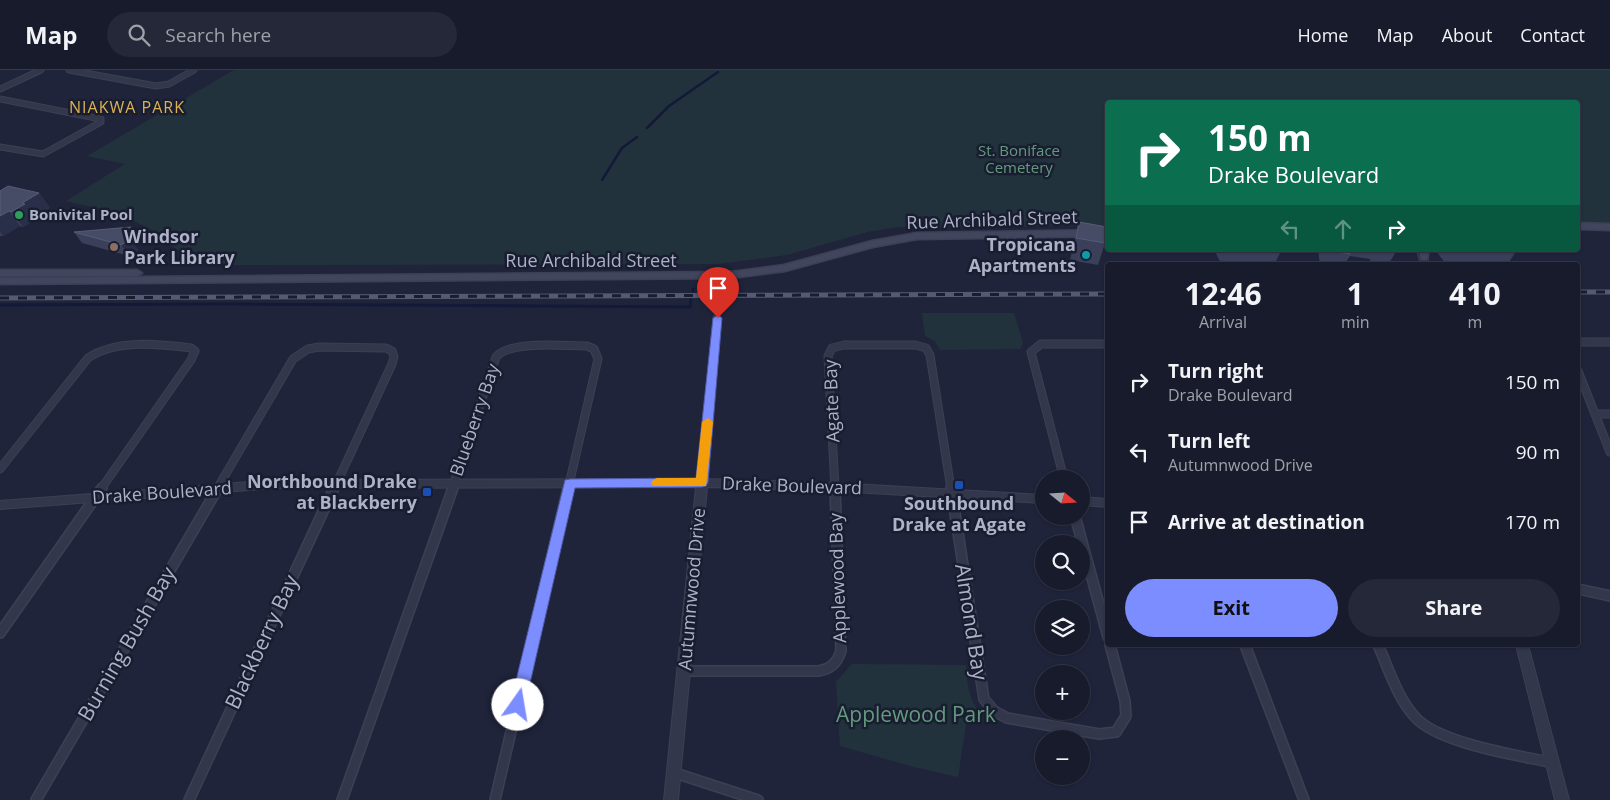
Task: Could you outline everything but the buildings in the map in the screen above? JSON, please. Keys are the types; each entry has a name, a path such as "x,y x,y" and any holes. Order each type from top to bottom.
{"main road":[{"path":"1580,226 1610,227"},
{"name":"Rue Archibald Street","path":"0,281 732,275 785,268 872,244 917,236 1105,233"},
{"path":"1580,233 1610,233"},
{"name":"Rue Archibald Street","path":"0,273 216,274 251,278"}],"street":[{"path":"0,89 41,70"},
{"path":"69,70 156,86 169,84 194,70"},
{"path":"0,99 102,119 101,122 43,154 0,147"},
{"name":"Autumnwood Drive","path":"671,800 718,318"},
{"path":"1580,342 1610,342"},
{"path":"1062,470 1031,352 1041,344 1105,344"},
{"name":"Agate Bay","path":"835,487 828,356 832,348 844,345 915,345 926,348 930,355 951,493"},
{"name":"Blueberry Bay","path":"454,484 496,357 500,352 521,346 587,346 594,349 598,359 570,484"},
{"path":"0,469 88,358 96,351 114,347 191,348 195,351 0,633"},
{"name":"Blackberry Bay","path":"189,800 392,364 394,357 392,351 386,348 319,347 308,349 299,354 293,359 218,489"},
{"path":"1580,376 1610,452"},
{"path":"1595,414 1610,414"},
{"name":"Drake Boulevard","path":"0,505 276,484 702,482 835,487 1035,498"},
{"path":"342,800 454,484"},
{"path":"495,800 570,484"},
{"name":"Applewood Bay","path":"684,671 818,671 828,669 838,662 841,651 835,487"},
{"name":"Burning Bush Bay","path":"36,800 218,489"},
{"name":"Almond Bay","path":"951,493 981,690 984,699 994,711 1007,718 1098,734 1116,732 1126,716 1125,701 1111,647"},
{"path":"1090,502 1105,503"},
{"path":"1077,525 1105,626"},
{"path":"1580,589 1610,596"},
{"path":"1246,647 1304,800"},
{"path":"1379,647 1411,711 1428,729 1553,763"},
{"path":"1523,647 1562,800"},
{"path":"675,773 758,800"}],"green space":[{"name":"St. Boniface Cemetery","path":"234,70 1610,70 1610,223 1580,222 1580,100 1105,100 1105,226 898,227 867,232 787,255 718,264 197,265 150,229 117,213 66,201 125,164 87,156"},
{"path":"922,313 1014,313 1023,343 1020,349 940,350 935,341 925,336"},
{"name":"Applewood Park","path":"852,664 966,665 970,692 974,704 982,716 967,718 958,777 910,766 840,746 836,682"}],"waterway":[{"path":"647,128 669,106 718,72"},
{"path":"602,180 622,148 637,137"},
{"path":"0,305 226,304 690,307 691,300"}],"railway":[{"path":"1580,292 1610,292"},
{"path":"0,298 1105,294"}],"slow traffic":[{"path":"657,483 702,482 708,422"}],"place":[{"name":"Bonivital Pool","path":"19,215"},
{"name":"Windsor Park Library","path":"114,247"},
{"name":"Tropicana Apartments","path":"1086,255"},
{"name":"Southbound Drake at Agate","path":"959,485"},
{"name":"Northbound Drake at Blackberry","path":"427,492"}],"district":[{"name":"NIAKWA PARK","path":"127,107"}],"route":[{"path":"518,705 570,484 702,482 718,318"}]}
